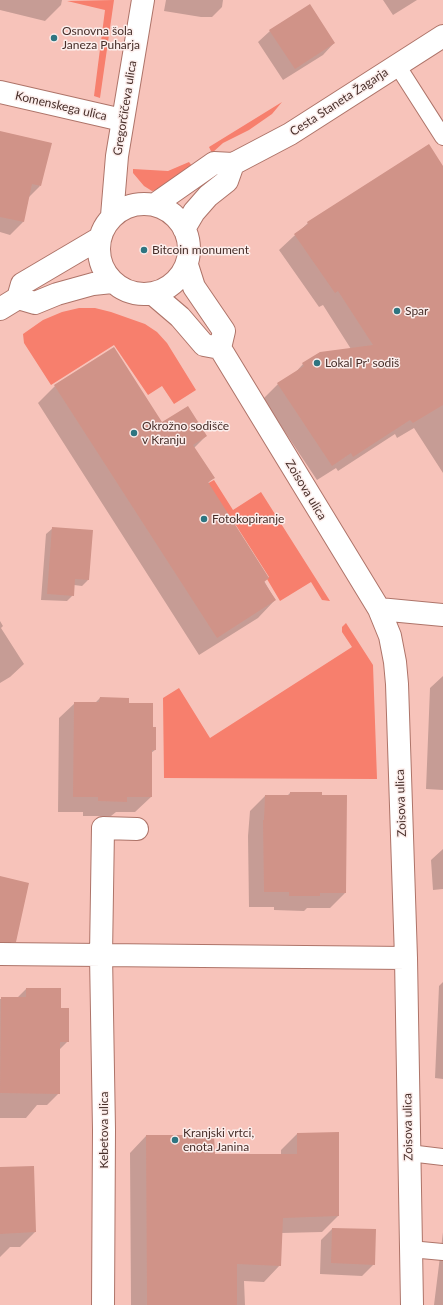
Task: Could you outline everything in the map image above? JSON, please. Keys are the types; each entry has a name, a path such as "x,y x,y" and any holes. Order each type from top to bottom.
{"street":[{"name":"Gregorčičeva ulica","path":"112,216 117,156 122,120 143,0"},
{"name":"Cesta Staneta Žagarja","path":"154,205 214,163 233,164 290,134 443,36"},
{"name":"Komenskega ulica","path":"0,92 122,120"},
{"path":"184,229 194,212 208,196 227,181 233,164"},
{"path":"153,294 180,317 204,345 220,348 224,331 194,287 187,265 189,250 187,236 181,223 171,212 154,205 136,204 124,208 112,216 104,228 100,238 98,255 103,270 112,282 125,290 139,294 153,294 168,288 179,277 187,265"},
{"path":"0,309 18,298 22,284 100,238"},
{"path":"18,298 35,303 57,294 86,286 112,282"},
{"name":"Zoisova ulica","path":"220,348 379,609 390,636 396,674 406,958 412,1305"},
{"path":"379,609 443,615"},
{"name":"Kebetova ulica","path":"103,1305 104,1130 101,955 103,828 136,829"},
{"path":"0,954 406,958"}],"lane":[{"path":"397,65 443,137"},
{"path":"409,1153 443,1157"},
{"path":"410,1249 443,1252"}],"shaded area":[{"path":"114,0 100,98 94,96 105,10 67,1"},
{"path":"282,102 272,114 249,130 223,143 212,153 209,147"},
{"path":"189,162 192,166 157,190 152,191 144,186 133,173 133,169 168,171"},
{"path":"79,308 95,308 111,312 145,324 157,332 167,343 196,390 174,404 162,386 148,395 114,345 51,385 24,343 23,334 43,320 62,312"},
{"path":"214,480 233,510 261,492 330,601 322,600 311,582 280,601 267,579 269,577 232,519 228,520 205,485"},
{"path":"346,623 373,665 377,779 164,778 163,698 179,688 210,738 352,647 342,632 342,627"}],"building":[{"path":"310,4 335,43 295,69 269,30"},
{"path":"0,131 52,143 41,186 32,184 24,222 0,217"},
{"name":"Spar","path":"429,144 443,166 443,405 413,423 410,420 353,457 351,453 332,466 277,383 304,366 302,363 320,352 373,345 338,291 335,293 294,234 308,224 307,222"},
{"path":"114,347 162,422 188,406 207,436 193,445 215,478 208,482 269,578 264,582 276,600 217,638 54,385"},
{"path":"52,527 93,530 89,580 75,579 74,596 47,594"},
{"path":"100,697 129,698 129,703 153,703 153,727 156,727 156,750 152,750 152,797 127,797 127,802 98,801 98,797 73,797 74,702 99,702"},
{"path":"290,792 322,792 322,795 347,795 346,893 320,893 320,896 289,896 289,892 264,892 263,820 265,795 290,795"},
{"path":"0,876 29,883 16,942 0,942"},
{"path":"26,988 61,988 61,1008 69,1008 69,1042 60,1042 60,1094 0,1093 1,997 26,997"},
{"path":"339,1132 339,1216 283,1218 281,1266 237,1264 237,1305 147,1305 146,1135 214,1135 215,1154 297,1154 297,1133"},
{"path":"34,1166 36,1232 0,1234 0,1167"},
{"path":"332,1228 376,1229 375,1265 331,1263"}],"place":[{"name":"Osnovna šola Janeza Puharja","path":"54,38"},
{"name":"Bitcoin monument","path":"144,250"},
{"name":"Spar","path":"397,311"},
{"name":"Lokal Pr' sodiš","path":"317,363"},
{"name":"Okrožno sodišče v Kranju","path":"134,433"},
{"name":"Fotokopiranje","path":"204,519"},
{"name":"Kranjski vrtci, enota Janina","path":"175,1140"}]}
